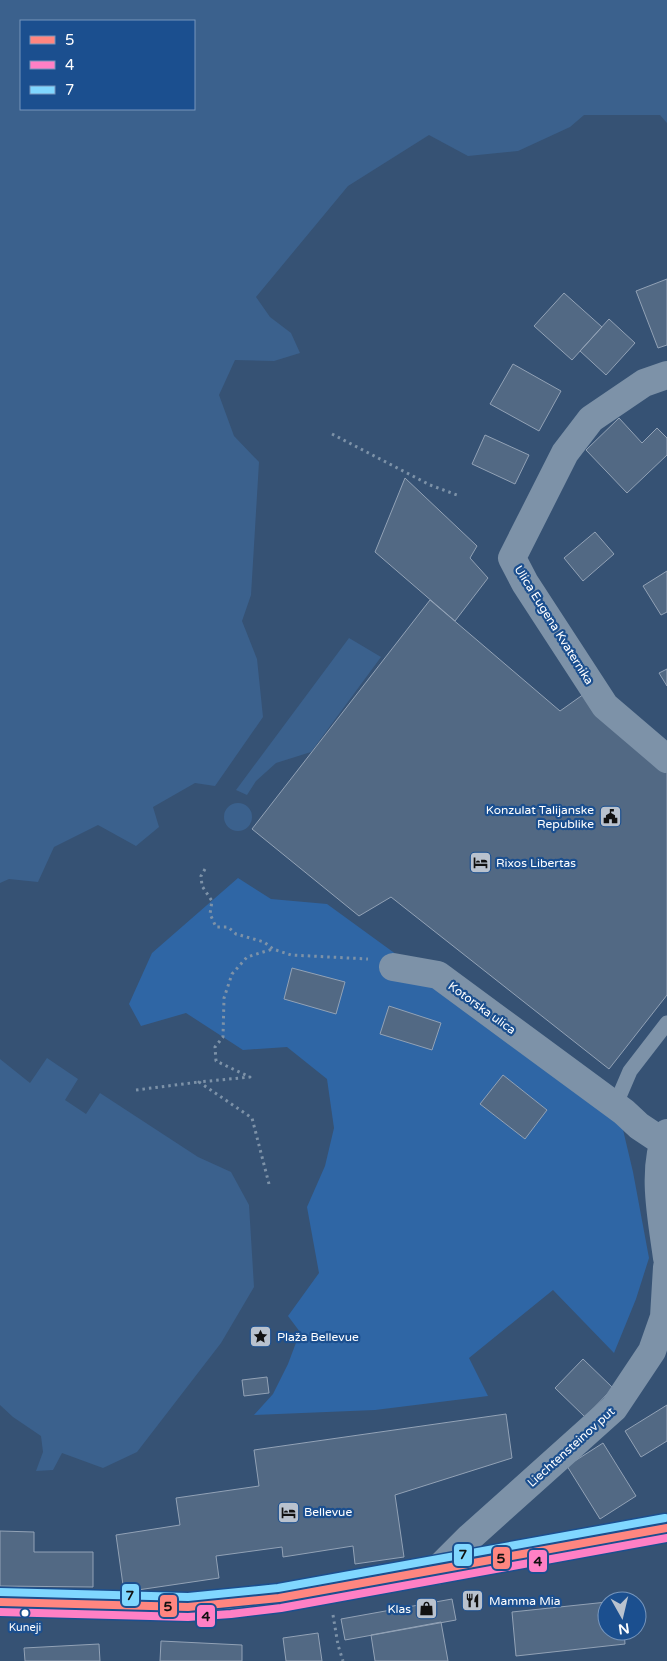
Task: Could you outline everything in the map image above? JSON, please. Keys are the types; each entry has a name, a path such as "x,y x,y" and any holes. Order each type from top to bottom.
{"main road":[{"path":"0,1602 188,1607 260,1601 436,1571 667,1528"}],"street":[{"name":"Ulica Eugena Kvaternika","path":"667,375 644,382 591,419 565,453 512,558 525,583 605,706 667,759"},
{"name":"Kotorska ulica","path":"393,967 438,975 615,1106 639,1126 665,1137"},
{"path":"665,1137 659,1172 660,1202 667,1258"},
{"name":"Liechtensteinov put","path":"436,1571 469,1538 614,1408 652,1351 664,1318 667,1267"}],"lane":[{"path":"615,1106 630,1071 667,1023"}],"path":[{"path":"332,434 430,485 456,495"},
{"path":"205,869 201,876 202,886 212,901 210,914 216,927 228,927 236,934 264,942 273,950"},
{"path":"136,1090 250,1077 216,1061 214,1047 223,1037 224,998 232,974 247,957 273,950 291,954 335,958 387,960 393,967"},
{"path":"199,1082 252,1118 269,1184"},
{"path":"329,1590 338,1645 343,1661"}],"shaded area":[{"path":"0,0 667,0 667,123 660,115 584,115 570,127 518,151 468,156 429,135 348,186 256,297 270,317 291,333 300,353 274,361 235,360 219,395 234,436 259,462 251,595 242,621 257,659 263,717 215,786 195,783 153,807 159,827 136,846 98,825 54,847 38,882 9,879 0,883"},
{"path":"349,638 381,657 311,752 276,763 256,781 247,795 236,790"},
{"path":"238,803 248,807 252,817 248,827 238,831 228,827 224,817 228,807"},
{"path":"238,878 271,899 327,904 620,1117 633,1172 649,1258 636,1299 614,1353 553,1290 469,1358 488,1396 375,1410 254,1415 273,1394 288,1364 300,1332 288,1316 319,1273 307,1207 325,1166 334,1128 327,1079 287,1047 243,1050 186,1013 141,1026 129,1004 152,953"},
{"path":"47,1058 78,1079 65,1100 86,1114 100,1093 198,1157 231,1172 249,1205 254,1287 221,1343 137,1452 103,1468 62,1453 53,1470 36,1471 43,1452 41,1436 13,1417 0,1405 0,1059 30,1083"}],"building":[{"path":"667,279 667,345 658,348 636,291"},
{"path":"564,293 602,327 572,360 534,326"},
{"path":"609,319 635,343 606,375 580,351"},
{"path":"513,364 561,391 539,431 490,404"},
{"path":"619,418 642,443 657,428 667,438 667,455 627,493 586,450"},
{"path":"485,435 529,455 515,484 472,464"},
{"path":"405,478 477,546 470,558 488,578 455,621 375,552"},
{"path":"595,532 614,554 583,581 564,558"},
{"path":"667,571 667,612 661,615 643,586"},
{"name":"Rixos Libertas","path":"430,600 560,711 584,694 667,764 667,995 609,1069 391,897 359,916 252,829"},
{"path":"667,669 667,686 659,673"},
{"path":"292,968 345,982 336,1014 284,999"},
{"path":"389,1006 441,1023 432,1050 380,1034"},
{"path":"503,1075 547,1110 525,1139 480,1104"},
{"path":"583,1359 613,1388 585,1417 555,1388"},
{"path":"267,1377 269,1393 244,1396 242,1380"},
{"path":"667,1405 667,1441 641,1457 625,1431"},
{"name":"Bellevue","path":"506,1414 512,1458 395,1495 404,1557 355,1564 353,1546 283,1557 282,1547 216,1556 219,1578 124,1592 116,1535 180,1525 176,1498 259,1486 254,1450"},
{"path":"603,1443 636,1496 600,1519 567,1466"},
{"path":"0,1531 34,1532 34,1552 93,1552 93,1587 0,1586"},
{"path":"452,1599 456,1620 345,1640 341,1619"},
{"path":"597,1603 597,1641 625,1641 625,1644 516,1656 512,1612"},
{"path":"441,1622 448,1661 375,1661 371,1635"},
{"path":"318,1633 322,1661 286,1661 283,1638"},
{"path":"161,1641 242,1645 242,1661 160,1661"},
{"path":"99,1644 100,1661 25,1661 24,1648"}],"transit line":[{"name":"7","path":"0,1592 188,1597 278,1588 665,1518"},
{"name":"5","path":"0,1602 188,1607 279,1598 667,1528"},
{"name":"4","path":"0,1612 188,1617 231,1614 281,1608 667,1538"}],"place":[{"name":"Konzulat Talijanske Republike","path":"610,817"},
{"name":"Rixos Libertas","path":"480,863"},
{"name":"Plaža Bellevue","path":"261,1337"},
{"name":"Bellevue","path":"288,1512"},
{"name":"Mamma Mia","path":"473,1601"},
{"name":"Klas","path":"427,1609"},
{"name":"Kuneji","path":"25,1613"}]}
